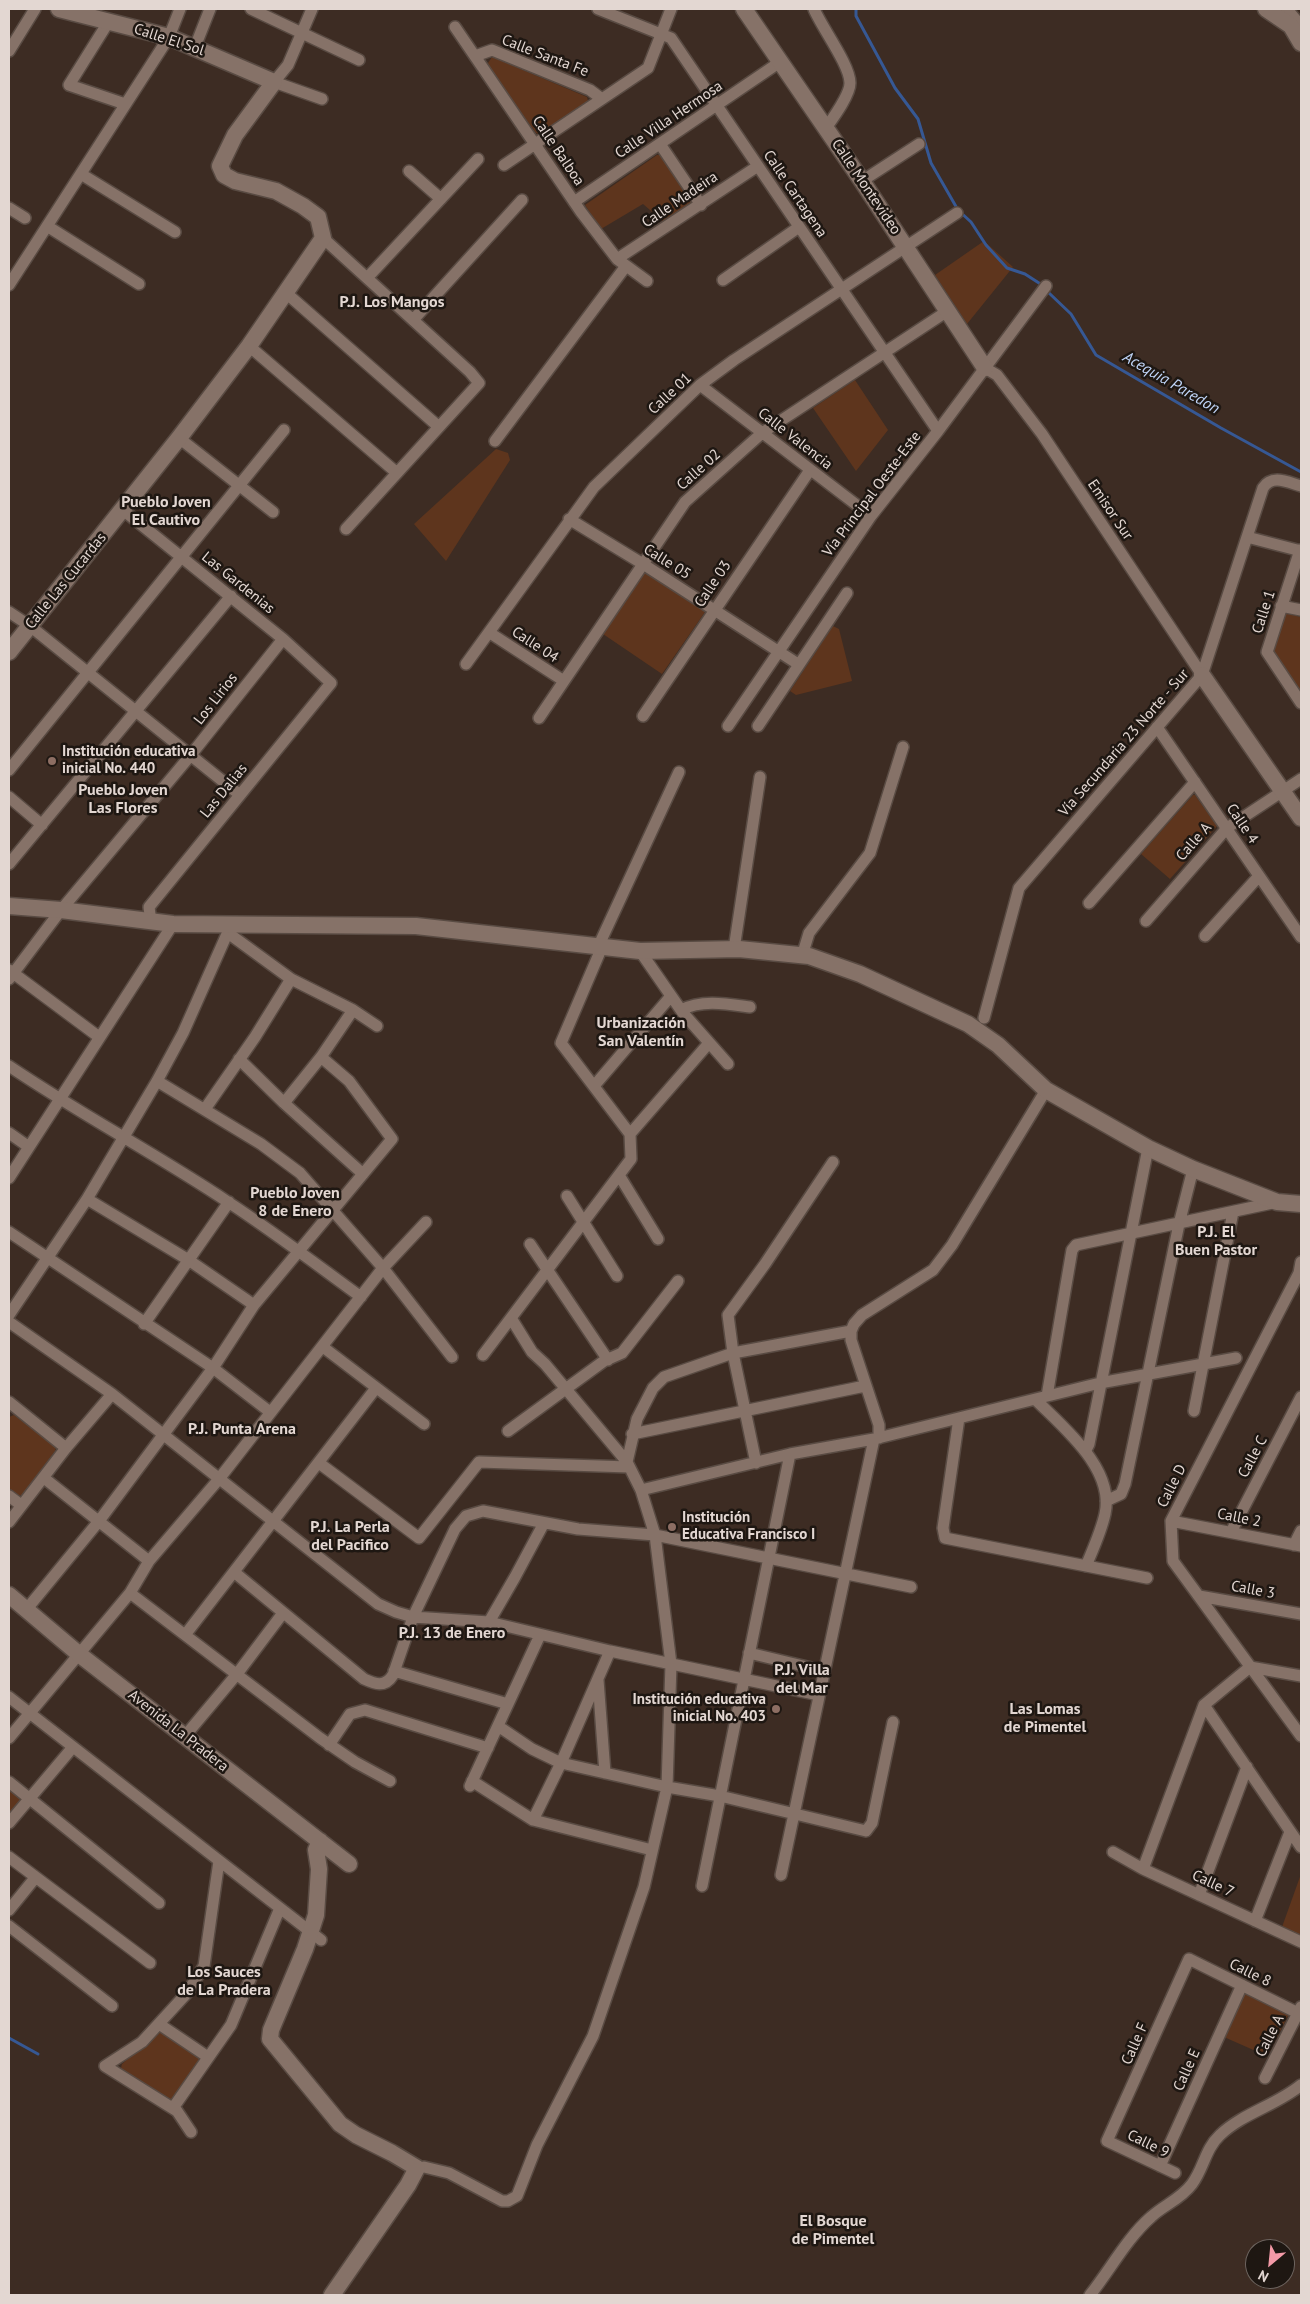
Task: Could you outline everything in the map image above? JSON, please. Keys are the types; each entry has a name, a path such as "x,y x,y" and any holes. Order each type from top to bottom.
{"street":[{"path":"9,51 35,9"},
{"name":"Calle El Sol","path":"60,9 169,37 274,82"},
{"path":"9,285 169,37 180,9"},
{"path":"195,47 210,9"},
{"path":"251,9 359,60"},
{"path":"312,9 288,65 235,135 220,166 224,175 235,181 276,190 318,217 323,238 470,372 479,383 346,530"},
{"name":"Calle Cartagena","path":"598,9 671,38 840,290 938,431"},
{"path":"504,165 648,68 672,9"},
{"name":"Calle Montevideo","path":"744,9 862,181 946,312 985,368"},
{"path":"814,9 821,26 847,70 850,85 839,109 826,128"},
{"path":"1266,9 1291,26 1301,43"},
{"path":"1287,9 1301,26"},
{"path":"108,21 69,85 125,104"},
{"name":"Calle Balboa","path":"455,27 574,202 622,263 647,281"},
{"name":"Calle Santa Fe","path":"475,56 492,50 590,90 602,99"},
{"name":"Calle Villa Hermosa","path":"574,202 780,62"},
{"path":"274,82 322,99"},
{"path":"660,144 701,204"},
{"path":"862,181 919,144"},
{"path":"368,278 478,158"},
{"name":"Calle Madeira","path":"495,441 622,263 701,204 758,166"},
{"path":"409,171 441,199"},
{"path":"81,174 175,232"},
{"path":"413,320 522,200"},
{"path":"9,208 25,218"},
{"name":"Calle 01","path":"466,664 490,633 569,519 594,487 700,385 734,360 957,213"},
{"path":"47,226 139,284"},
{"path":"722,280 799,227"},
{"name":"Calle Las Cucardas","path":"9,652 123,510 249,346 323,238"},
{"name":"Vía Principal Oeste-Este","path":"728,726 871,516 938,431 1046,286"},
{"path":"285,292 439,427"},
{"name":"Calle 02","path":"539,718 685,502 762,433 946,312"},
{"path":"249,346 397,473"},
{"name":"Emisor Sur","path":"985,368 997,374 1042,434 1202,675"},
{"name":"Calle Valencia","path":"700,385 871,516"},
{"path":"9,770 180,556 240,486 284,430"},
{"path":"179,438 273,512"},
{"name":"Calle 03","path":"643,716 810,470"},
{"name":"Vía Secundaria 23 Norte - Sur","path":"984,1018 1019,888 1202,675 1263,488 1267,481 1273,479 1301,486"},
{"name":"Las Gardenias","path":"123,510 231,596 332,684"},
{"name":"Calle 05","path":"569,519 643,564 798,664"},
{"path":"1247,537 1301,551"},
{"name":"Calle 1","path":"1301,551 1267,652 1301,703"},
{"path":"758,726 847,593"},
{"path":"9,864 231,596"},
{"path":"1281,606 1301,610"},
{"path":"9,612 30,626 240,795"},
{"name":"Calle 04","path":"490,633 564,681"},
{"name":"Los Lirios","path":"10,974 95,868 190,756 282,639"},
{"path":"1202,675 1301,818"},
{"name":"Las Dalias","path":"151,922 149,907 332,684"},
{"name":"Calle 4","path":"1157,727 1301,937"},
{"path":"802,956 809,933 870,853 903,747"},
{"path":"483,1355 631,1159 630,1134 561,1043 599,954 598,947 679,772"},
{"path":"734,949 760,777"},
{"name":"Calle A","path":"1146,921 1227,828 1301,780"},
{"path":"1089,903 1195,782"},
{"path":"9,797 42,825"},
{"path":"1206,936 1259,876"},
{"path":"9,906 62,910 151,922 229,929 416,926 640,951 734,949 802,956 860,974 968,1024 998,1045 1046,1090 1148,1148 1193,1169 1277,1202 1301,1204"},
{"path":"9,1178 173,924"},
{"path":"229,929 292,979 353,1010 377,1026"},
{"path":"9,1315 87,1199 157,1081 183,1033 229,929"},
{"path":"640,951 681,1010 728,1064"},
{"path":"10,974 99,1037"},
{"path":"205,1109 255,1037 292,979"},
{"path":"594,1086 671,996"},
{"path":"681,1010 690,1005 718,1003 750,1007"},
{"path":"284,1103 321,1057 353,1010"},
{"path":"630,1134 709,1043"},
{"path":"26,1610 99,1521 213,1368 254,1305 392,1139 349,1081 321,1057"},
{"path":"239,1059 284,1103 363,1174"},
{"path":"9,1066 59,1099 123,1136 229,1202 361,1297"},
{"path":"157,1081 261,1144 300,1173 383,1268 452,1357"},
{"path":"781,1876 845,1573 879,1426 851,1340 851,1331 862,1315 933,1270 952,1245 1046,1090"},
{"path":"9,1133 29,1147"},
{"path":"1086,1450 1089,1444 1148,1148"},
{"path":"756,1463 733,1353 729,1313 745,1294 833,1162"},
{"path":"1106,1501 1123,1491 1179,1224 1193,1169"},
{"path":"619,1175 658,1240"},
{"path":"567,1196 617,1276"},
{"path":"87,1199 187,1259 254,1305"},
{"path":"144,1324 187,1259 229,1202"},
{"path":"1042,1398 1072,1250 1081,1243 1277,1202"},
{"path":"1194,1411 1232,1212"},
{"path":"9,1738 130,1593 149,1561 219,1479 383,1268 426,1222"},
{"path":"9,1232 144,1324 213,1368 270,1412"},
{"path":"530,1244 608,1360"},
{"name":"Calle D","path":"1300,1270 1171,1520 1173,1560 1301,1736"},
{"path":"508,1431 608,1360 622,1353 678,1281"},
{"path":"424,2167 449,2173 502,2201 508,2201 517,2196 537,2145 593,2036 644,1888 667,1787 671,1664 655,1536 641,1490 628,1464 546,1364 532,1352 511,1318"},
{"path":"9,1322 112,1394 378,1604 413,1617 489,1622 610,1651 819,1695"},
{"path":"628,1464 632,1434 643,1404 653,1388 664,1377 733,1353 851,1331"},
{"path":"323,1347 424,1424"},
{"path":"641,1490 790,1454 876,1438 1100,1383 1236,1358"},
{"path":"632,1434 865,1386"},
{"path":"185,1635 376,1388"},
{"path":"9,1522 66,1448 112,1394"},
{"name":"Calle C","path":"1231,1532 1301,1397"},
{"path":"1042,1398 1086,1450 1104,1488 1105,1513 1086,1566"},
{"path":"9,1402 66,1448"},
{"path":"959,1418 943,1528 945,1538 1147,1578"},
{"path":"702,1886 790,1454"},
{"path":"319,1463 419,1538 479,1462 628,1464"},
{"path":"44,1478 149,1561"},
{"path":"9,1496 21,1505"},
{"path":"234,1572 364,1678 375,1684 383,1684 391,1679 413,1617 455,1529 466,1516 484,1510 578,1529 655,1536 911,1586"},
{"name":"Calle 2","path":"1171,1520 1298,1545"},
{"path":"489,1622 544,1523"},
{"path":"1298,1545 1301,1532"},
{"path":"130,1593 330,1745 390,1781"},
{"name":"Avenida La Pradera","path":"9,1595 80,1655 349,1864"},
{"name":"Calle 3","path":"1198,1596 1301,1614"},
{"path":"185,1736 283,1613"},
{"path":"540,1635 471,1784 533,1820 652,1850"},
{"path":"533,1820 561,1763 610,1651"},
{"path":"749,1653 824,1671"},
{"path":"1144,1869 1204,1705 1250,1667 1301,1676"},
{"path":"394,1671 508,1704"},
{"path":"598,1678 605,1773"},
{"path":"9,1697 316,1937"},
{"path":"1204,1705 1301,1847"},
{"path":"330,1745 350,1714 364,1710 488,1748"},
{"path":"498,1726 532,1749 561,1763 667,1787 720,1796 866,1831 869,1829 893,1722"},
{"path":"9,1823 73,1747"},
{"path":"1199,1895 1248,1767"},
{"path":"9,1782 159,1903"},
{"path":"1255,1921 1290,1832"},
{"path":"320,1841 316,1850 319,1869 316,1937 271,2030 271,2042 296,2068 323,2106 340,2124 356,2135 418,2168 332,2295"},
{"name":"Calle 7","path":"1113,1852 1144,1869 1301,1942"},
{"path":"9,1857 150,1963"},
{"path":"191,2132 177,2111 105,2066 142,2042 187,1993 204,1966 219,1861"},
{"path":"9,1910 35,1878"},
{"path":"173,2108 231,2025 280,1908"},
{"path":"9,1926 112,2006"},
{"name":"Calle 8","path":"1189,1959 1300,2010"},
{"name":"Calle F","path":"1107,2140 1189,1959"},
{"name":"Calle E","path":"1160,2166 1242,1985"},
{"name":"Calle A","path":"1265,2078 1300,2010"},
{"path":"158,2024 208,2057"},
{"path":"1090,2295 1137,2231 1151,2216 1177,2199 1192,2184 1201,2169 1209,2148 1219,2135 1301,2085"},
{"name":"Calle 9","path":"1107,2140 1175,2174"}],"shaded area":[{"path":"492,57 587,97 588,101 539,134 536,133 486,66"},
{"path":"657,155 660,155 691,202 690,207 664,222 643,204 601,229 585,205"},
{"path":"984,241 1013,267 967,324 935,275"},
{"path":"855,380 888,430 856,471 813,408"},
{"path":"496,449 508,453 510,460 446,561 414,524"},
{"path":"645,573 705,612 662,674 603,634"},
{"path":"1285,613 1301,617 1301,695 1272,652"},
{"path":"833,626 839,629 852,681 796,695 790,691"},
{"path":"1195,795 1217,826 1170,879 1141,854"},
{"path":"14,1415 56,1447 22,1495 17,1496 9,1489 9,1417"},
{"path":"9,1785 24,1797 9,1816"},
{"path":"1301,1874 1301,1937 1282,1927"},
{"path":"1247,1993 1287,2013 1288,2016 1267,2056 1224,2037 1243,1995"},
{"path":"161,2030 200,2058 171,2101 120,2072 122,2064"}],"waterway":[{"name":"Acequia Paredon","path":"856,9 856,16 895,88 918,119 931,163 958,210 971,222 986,245 1007,268 1025,274 1042,285"},
{"name":"Acequia Paredon","path":"1049,293 1071,314 1096,355 1301,472"},
{"path":"9,2038 38,2054"}],"place":[{"name":"Institución educativa inicial No. 440","path":"52,761"},
{"name":"Institución Educativa Francisco I","path":"672,1527"},
{"name":"Institución educativa inicial No. 403","path":"776,1709"}],"district":[{"name":"P.J. Los Mangos","path":"392,302"},
{"name":"Pueblo Joven El Cautivo","path":"166,511"},
{"name":"Pueblo Joven Las Flores","path":"123,799"},
{"name":"Urbanización San Valentín","path":"641,1032"},
{"name":"Pueblo Joven 8 de Enero","path":"295,1202"},
{"name":"P.J. El Buen Pastor","path":"1216,1241"},
{"name":"P.J. Punta Arena","path":"242,1429"},
{"name":"P.J. La Perla del Pacifico","path":"350,1536"},
{"name":"P.J. 13 de Enero","path":"452,1633"},
{"name":"P.J. Villa del Mar","path":"802,1679"},
{"name":"Las Lomas de Pimentel","path":"1045,1718"},
{"name":"Los Sauces de La Pradera","path":"224,1981"},
{"name":"El Bosque de Pimentel","path":"833,2230"}]}
